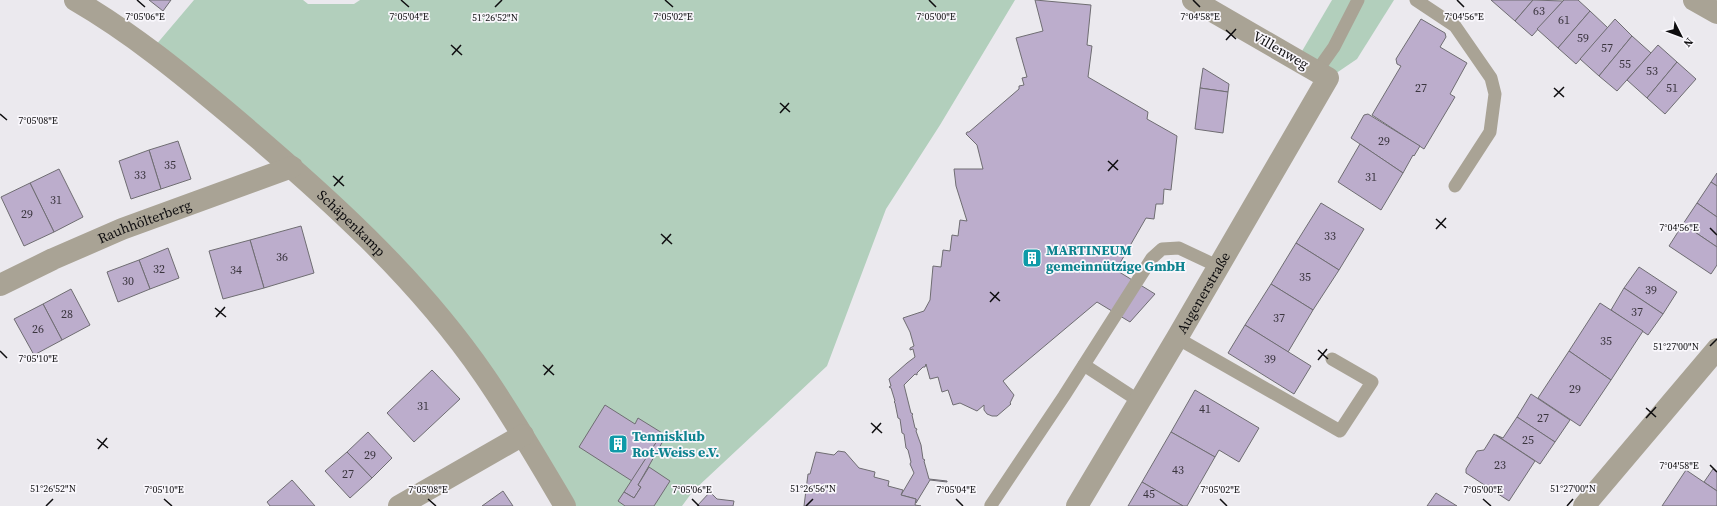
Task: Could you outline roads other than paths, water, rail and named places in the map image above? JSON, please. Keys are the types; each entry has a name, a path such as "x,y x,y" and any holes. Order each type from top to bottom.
{"street":[{"name":"Schäpenkamp","path":"75,0 174,68 316,188 396,268 442,321 483,374 523,435 565,506"},
{"name":"Villenweg","path":"1193,0 1322,74"},
{"path":"1694,0 1717,13"},
{"name":"Augenerstraße","path":"1077,506 1218,266 1322,74"},
{"name":"Rauhhölterberg","path":"0,285 53,259 122,229 292,167"},
{"path":"1584,506 1717,349"},
{"path":"399,506 523,435"}],"lane":[{"name":"Augenerstraße","path":"1322,74 1358,0"},
{"path":"1416,0 1455,26 1491,78 1495,94 1490,132 1455,186"},
{"path":"992,506 990,505 1084,365 1152,258 1162,249 1179,248 1218,266"},
{"path":"1177,338 1340,431 1372,382 1332,359"},
{"path":"1084,365 1139,400"}],"place":[{"name":"MARTINEUM gemeinnützige GmbH","path":"1032,258"},
{"name":"Tennisklub Rot-Weiss e.V.","path":"618,444"}]}
